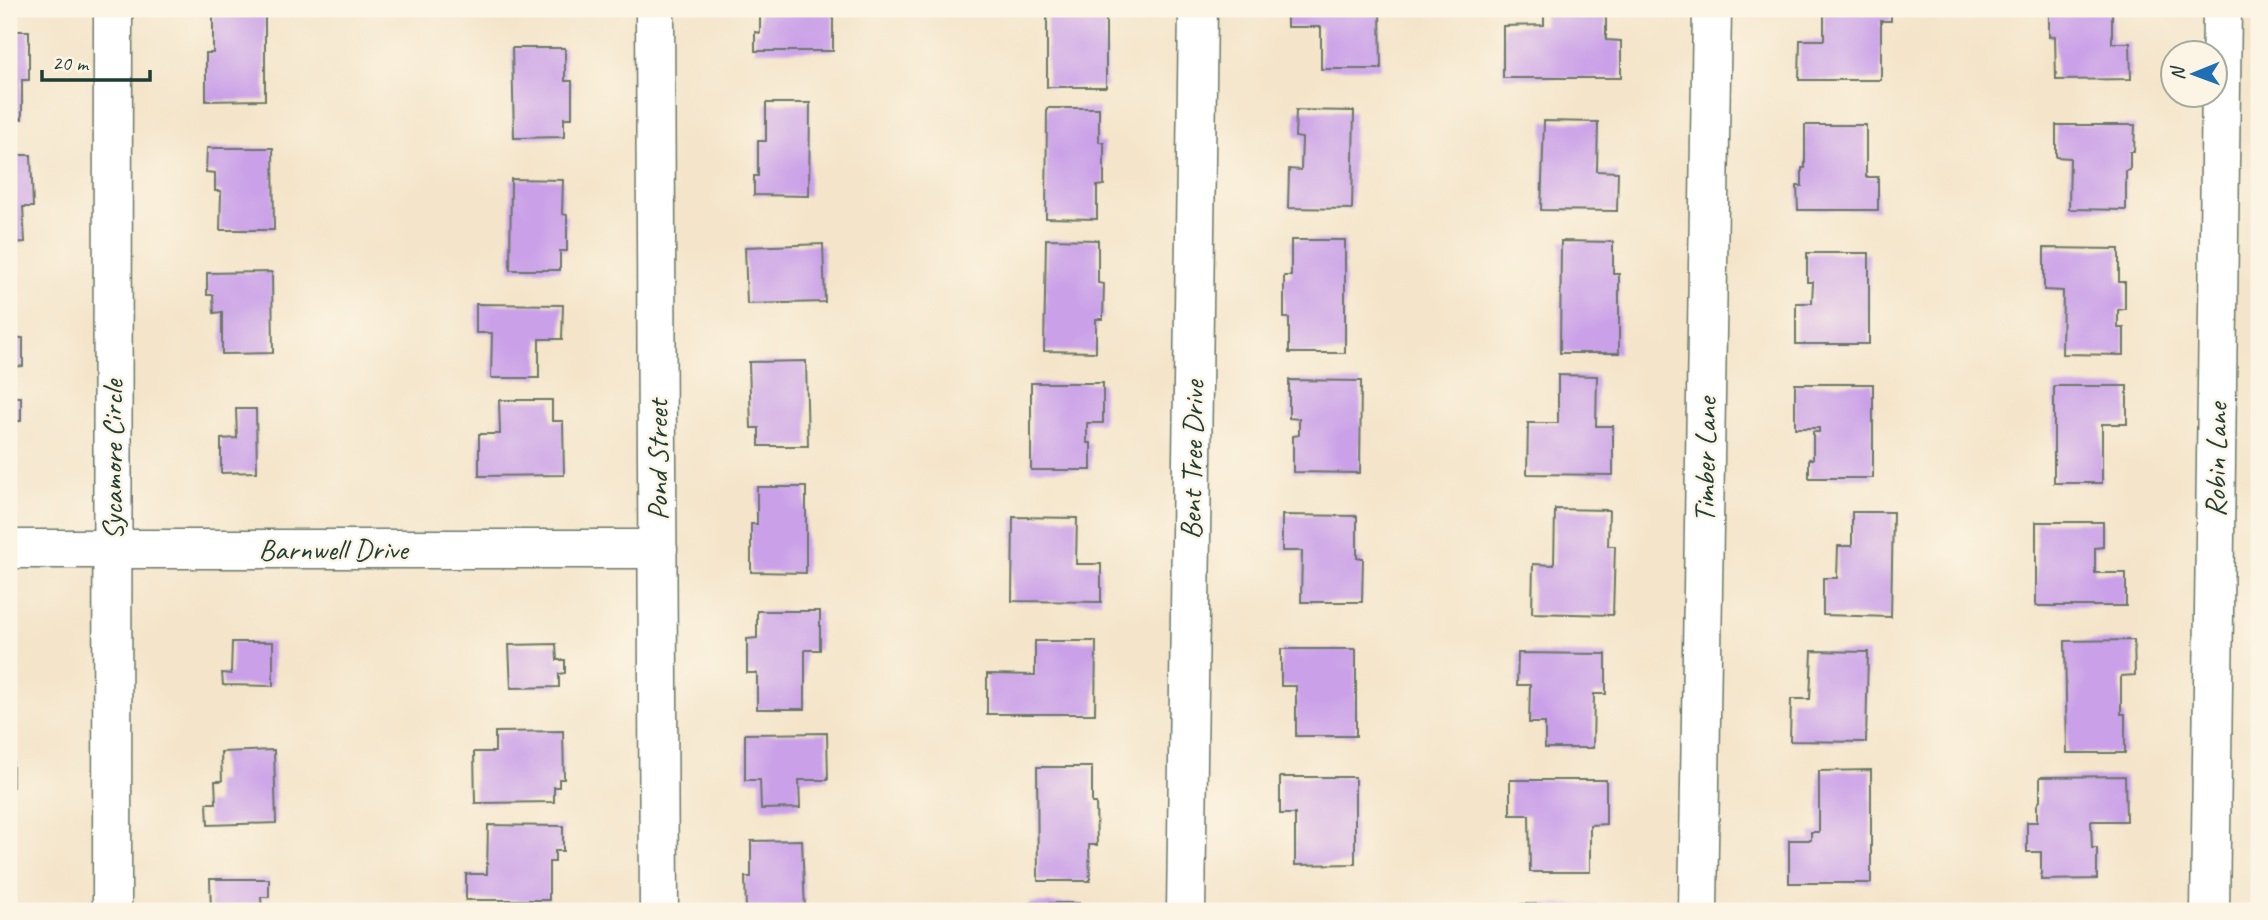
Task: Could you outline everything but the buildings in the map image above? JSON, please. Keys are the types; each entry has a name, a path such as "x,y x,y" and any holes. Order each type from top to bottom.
{"street":[{"name":"Sycamore Circle","path":"112,911 113,9"},
{"name":"Pond Street","path":"655,9 659,911"},
{"name":"Bent Tree Drive","path":"1186,911 1198,9"},
{"name":"Timber Lane","path":"1698,911 1713,9"},
{"name":"Robin Lane","path":"2210,911 2222,9"},
{"name":"Barnwell Drive","path":"9,549 658,549"}]}
